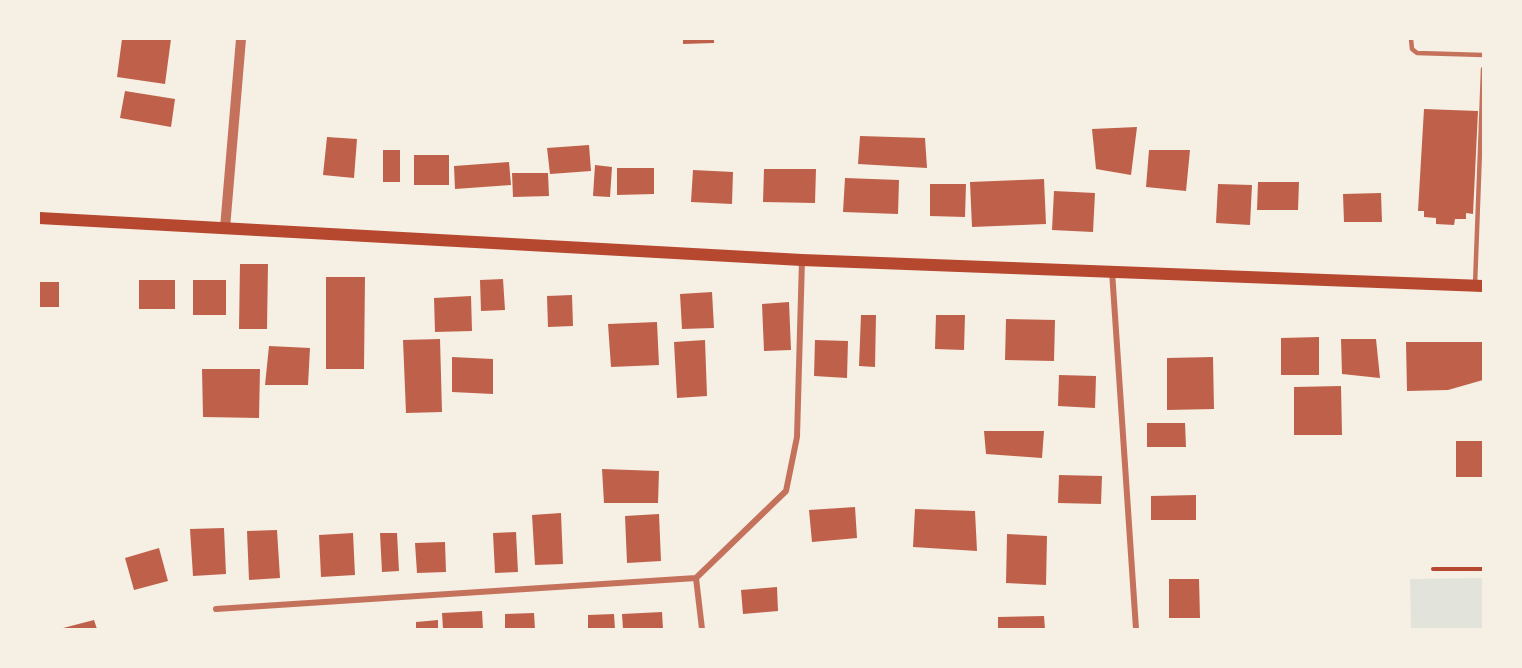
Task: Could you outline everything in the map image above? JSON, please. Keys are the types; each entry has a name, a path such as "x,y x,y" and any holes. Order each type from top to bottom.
{"main road":[{"path":"39,218 802,260 1479,286"}],"street":[{"path":"225,228 241,39"},
{"path":"216,609 696,578 786,491 797,437 802,260"},
{"path":"1112,272 1136,629"},
{"path":"696,578 702,629"}],"lane":[{"path":"1411,39 1412,49 1417,53 1483,55"},
{"path":"1479,286 1483,69"}],"path":[{"path":"1433,569 1483,569"}],"shaded area":[{"path":"1483,578 1483,629 1411,629 1410,579"}],"building":[{"path":"122,39 171,39 165,84 117,77"},
{"path":"683,39 714,39 714,43 683,44"},
{"path":"125,91 175,99 171,127 120,118"},
{"path":"1424,109 1478,111 1473,214 1466,213 1466,219 1455,219 1454,225 1436,224 1436,218 1424,217 1424,211 1418,211"},
{"path":"1137,127 1131,175 1096,169 1092,129"},
{"path":"860,136 925,138 927,168 858,164"},
{"path":"327,137 357,139 354,178 323,175"},
{"path":"589,145 591,171 550,174 547,148"},
{"path":"383,150 400,150 400,182 383,182"},
{"path":"1149,150 1190,150 1186,191 1146,187"},
{"path":"414,155 449,155 449,185 414,185"},
{"path":"509,162 511,185 455,189 454,166"},
{"path":"595,165 612,167 610,197 593,196"},
{"path":"617,168 654,168 654,194 617,195"},
{"path":"764,169 816,169 815,203 763,202"},
{"path":"693,170 733,172 732,204 691,202"},
{"path":"512,173 548,173 549,196 513,197"},
{"path":"845,178 899,180 898,214 843,212"},
{"path":"1044,179 1046,224 972,227 970,182"},
{"path":"1258,182 1299,182 1298,210 1257,210"},
{"path":"930,184 966,184 965,217 930,216"},
{"path":"1218,184 1252,185 1250,225 1216,223"},
{"path":"1054,191 1095,193 1093,232 1052,230"},
{"path":"1381,193 1382,222 1344,222 1343,194"},
{"path":"240,264 268,264 267,329 239,329"},
{"path":"326,277 365,277 364,369 326,369"},
{"path":"503,279 505,310 481,311 480,280"},
{"path":"139,280 175,280 175,309 139,309"},
{"path":"193,280 226,280 226,315 193,315"},
{"path":"39,282 59,282 59,307 39,307"},
{"path":"712,292 714,328 682,329 680,294"},
{"path":"572,295 573,326 548,327 547,296"},
{"path":"471,296 472,331 435,332 434,298"},
{"path":"789,302 791,350 764,351 762,304"},
{"path":"861,315 876,315 875,367 859,366"},
{"path":"936,315 965,315 964,350 935,349"},
{"path":"1006,319 1055,320 1054,361 1005,360"},
{"path":"657,322 659,365 611,367 608,324"},
{"path":"1319,337 1319,375 1281,375 1281,338"},
{"path":"440,339 442,412 406,413 403,340"},
{"path":"1341,339 1376,339 1380,378 1342,374"},
{"path":"705,340 707,396 677,398 674,342"},
{"path":"815,340 848,341 847,378 814,376"},
{"path":"1406,342 1483,342 1483,380 1448,390 1407,391"},
{"path":"269,346 310,348 308,385 265,385"},
{"path":"452,357 493,359 493,394 452,392"},
{"path":"1213,357 1214,409 1167,410 1167,358"},
{"path":"202,369 260,369 259,418 203,417"},
{"path":"1059,375 1096,376 1095,408 1058,406"},
{"path":"1341,386 1342,435 1294,435 1294,387"},
{"path":"1147,423 1185,423 1186,447 1147,447"},
{"path":"984,431 1044,431 1042,458 986,454"},
{"path":"1456,441 1483,441 1483,477 1456,477"},
{"path":"602,469 659,471 658,503 604,503"},
{"path":"1059,475 1102,476 1101,504 1058,503"},
{"path":"1196,495 1196,520 1151,520 1151,496"},
{"path":"855,507 857,538 812,542 809,510"},
{"path":"915,509 975,511 977,551 913,547"},
{"path":"561,513 563,564 535,565 532,515"},
{"path":"659,514 661,561 627,563 625,516"},
{"path":"224,528 226,574 193,576 190,529"},
{"path":"277,530 280,578 249,580 247,531"},
{"path":"516,532 518,572 495,573 493,533"},
{"path":"353,533 355,575 321,577 319,535"},
{"path":"380,533 397,533 399,571 382,572"},
{"path":"1007,534 1047,536 1046,585 1006,583"},
{"path":"445,542 446,572 417,573 415,543"},
{"path":"159,548 168,581 134,590 125,558"},
{"path":"1169,579 1199,579 1200,618 1169,618"},
{"path":"777,587 778,611 743,614 741,590"},
{"path":"482,611 483,629 443,629 442,613"},
{"path":"662,612 663,629 623,629 622,614"},
{"path":"534,613 535,629 505,629 505,614"},
{"path":"614,614 615,629 588,629 588,615"},
{"path":"1044,616 1045,629 998,629 998,617"},
{"path":"94,620 97,629 63,629 63,628"},
{"path":"438,620 438,629 416,629 416,622"}]}
